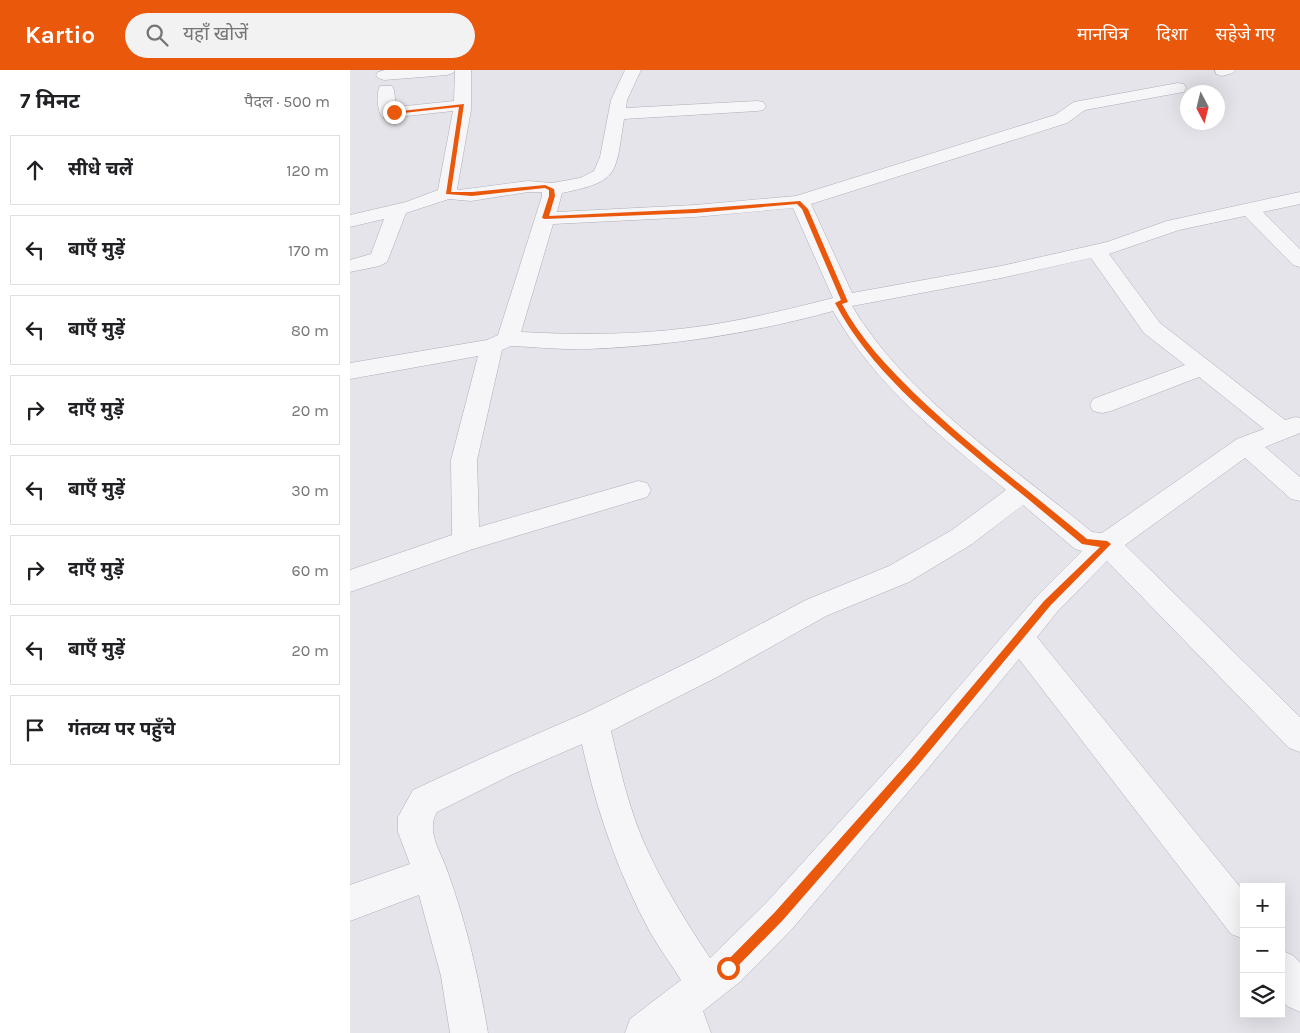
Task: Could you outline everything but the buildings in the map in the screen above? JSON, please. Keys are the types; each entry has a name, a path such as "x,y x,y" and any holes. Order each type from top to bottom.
{"street":[{"path":"447,70 384,83 388,112 462,105"},
{"path":"448,193 462,105 463,70"},
{"path":"350,221 397,210 448,193 472,194 531,187 552,189 586,182 602,174 609,157 619,100 633,70"},
{"path":"545,218 695,211 798,202 1061,119 1080,106 1178,88"},
{"path":"616,114 757,106"},
{"path":"466,541 464,460 478,395 500,343 545,218 552,196 552,189"},
{"path":"350,371 500,343 586,342 688,335 790,316 842,302 1002,272 1113,247 1174,225 1300,198"},
{"path":"798,202 805,209 848,320 884,367 943,424 1085,542 1107,544 1300,738"},
{"path":"1250,209 1300,261"},
{"path":"350,266 376,262 380,258 397,210"},
{"path":"1096,250 1152,328 1202,367 1291,428"},
{"path":"1102,404 1202,367"},
{"path":"644,1033 693,1007 779,916 914,762 1047,604 1107,544 1246,445 1291,428"},
{"path":"1246,445 1300,492"},
{"path":"350,581 466,541 638,490"},
{"path":"469,1033 460,976 431,873 415,832 415,817 426,801 502,764 594,724 710,666 816,608 899,574 962,537 1024,491"},
{"path":"1020,637 1240,916"},
{"path":"594,724 608,788 629,849 663,918 693,1007"},
{"path":"350,904 431,873"},
{"path":"1284,973 1300,993"}],"route":[{"path":"394,112 462,105 448,193 452,195 472,194 545,187 552,189 552,196 545,218 695,211 798,202 805,209 845,302 839,303 848,320 884,367 943,424 1085,542 1107,544 1047,604 914,762 779,916 728,968"}]}
